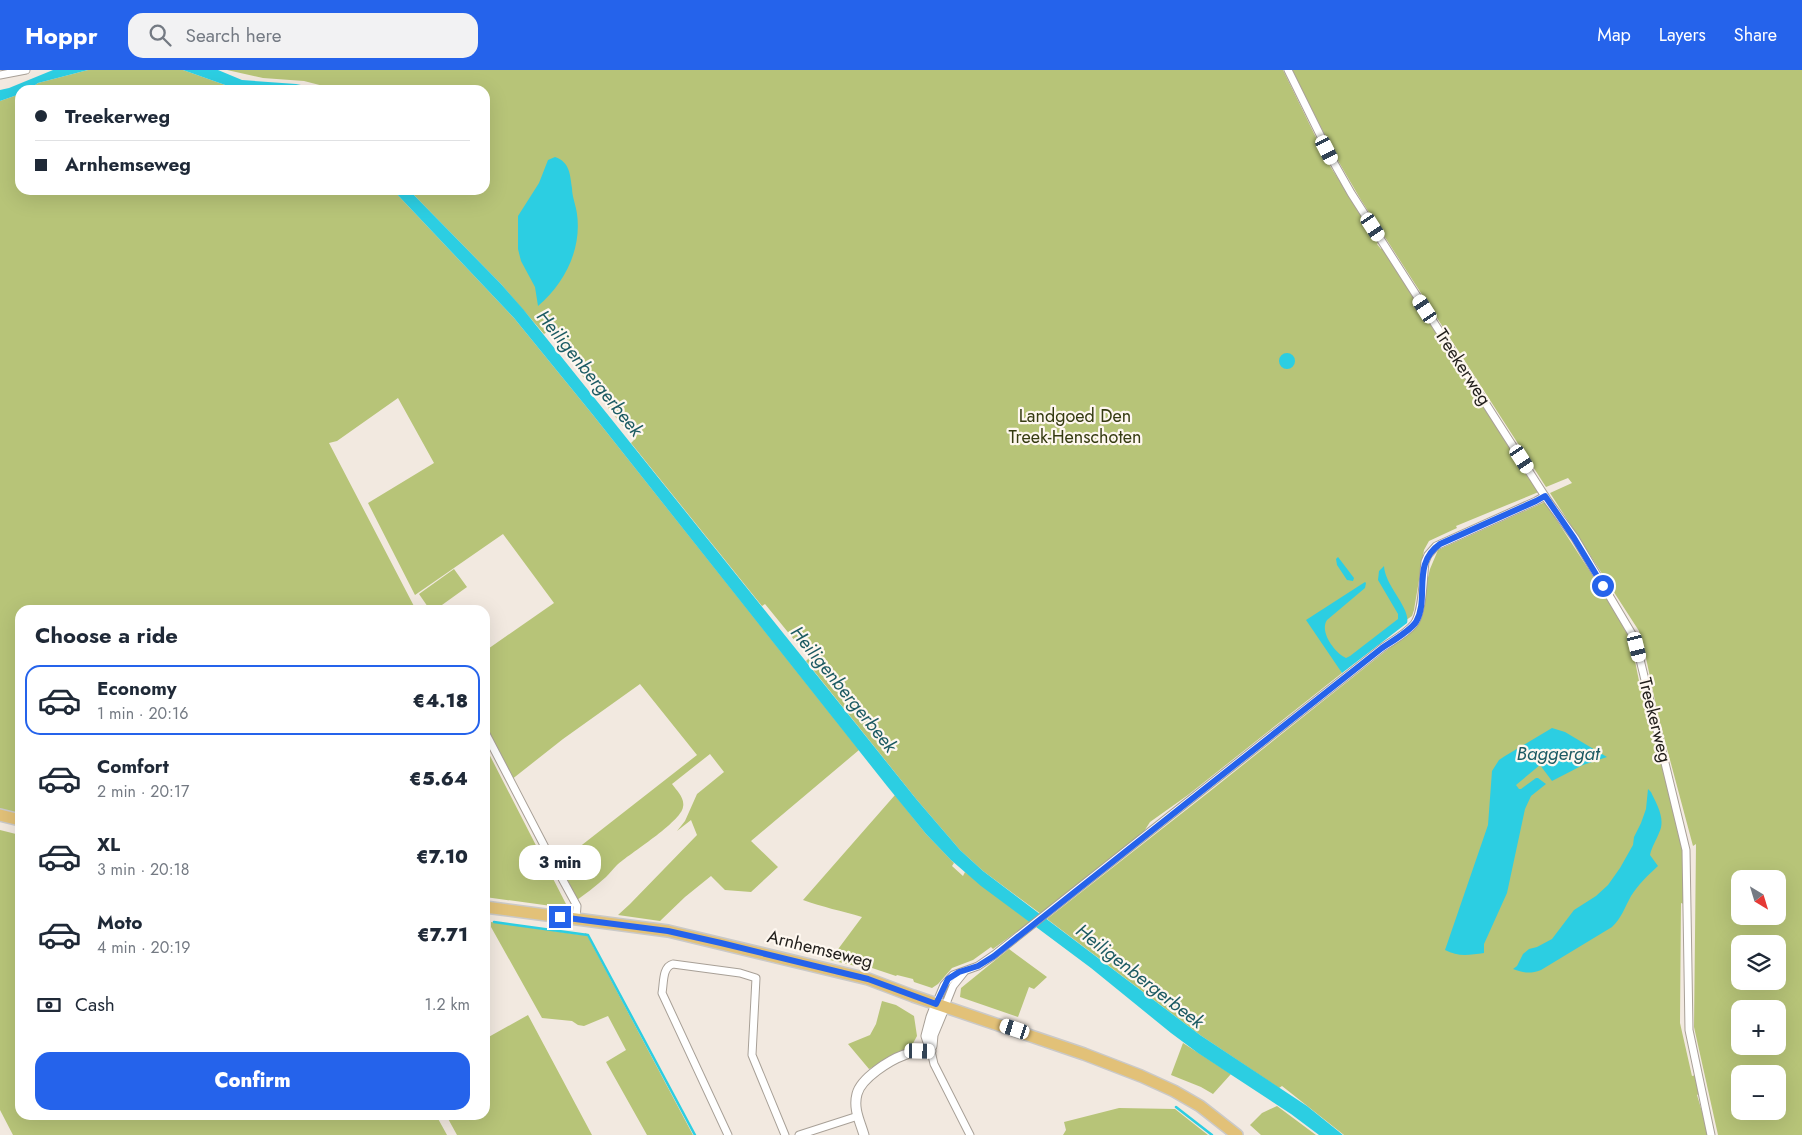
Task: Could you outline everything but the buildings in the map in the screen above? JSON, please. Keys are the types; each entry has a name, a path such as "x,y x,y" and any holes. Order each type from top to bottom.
{"main road":[{"path":"0,815 15,819"},
{"name":"Arnhemseweg","path":"490,908 668,931 868,979 1084,1054 1158,1083 1200,1106 1237,1135"}],"street":[{"path":"0,75 26,70"},
{"name":"Treekerweg","path":"1288,70 1351,193 1545,496 1574,538 1632,634 1637,647 1686,850 1689,1030 1711,1135"},
{"path":"970,1135 934,1064 926,1036 931,1017 940,1005 948,979 959,972 966,971 986,961 1382,648 1413,626 1419,609 1425,562 1436,546 1545,496"},
{"path":"490,742 577,906 576,919"},
{"path":"728,1135 662,993 667,966 673,964 740,973 756,978 752,1055 785,1135"},
{"path":"864,1135 856,1105 857,1091 868,1078 883,1066 904,1054 931,1051"},
{"path":"799,1135 858,1116"}],"green space":[{"path":"88,70 183,70 225,85 35,85"},
{"name":"Landgoed Den Treek-Henschoten","path":"227,70 1283,70 1330,166 1379,242 1377,244 1381,249 1383,248 1541,491 1456,526 1457,528 1429,541 1424,550 1412,616 1339,667 1342,673 1188,795 1150,822 1143,833 1041,914 983,871 960,850 917,800 806,661 809,658 765,604 762,606 631,443 634,440 547,332 544,334 501,284 414,195 490,195 490,85 320,85 304,81 263,78"},
{"path":"1292,70 1802,70 1802,1135 1718,1135 1694,1027 1696,844 1693,846 1658,715 1639,631 1550,493 1572,483 1568,478 1546,487 1361,200 1337,159"},
{"path":"15,96 15,195 398,195 514,318 859,750 751,841 778,867 751,892 725,890 711,876 660,921 618,915 697,835 691,820 677,831 685,821 697,794 724,772 710,754 672,784 683,801 683,807 674,821 617,865 607,876 573,903 555,866 697,755 640,684 563,739 511,780 490,740 490,648 554,603 503,534 415,595 368,503 434,463 398,398 337,441 329,443 413,605 15,605 15,814 0,809 0,101"},
{"path":"1545,502 1629,632 1627,634 1631,641 1641,691 1646,690 1687,845 1686,905 1681,903 1680,1023 1692,1076 1696,1075 1700,1093 1697,1095 1709,1135 1344,1135 1282,1086 1279,1088 1200,1035 1047,919 1402,638 1418,620 1430,569 1438,550"},
{"path":"454,569 467,587 442,605 427,605 419,594"},
{"path":"490,756 566,904 566,908 490,898"},
{"path":"895,795 926,834 954,863 952,866 963,876 965,872 1030,922 993,949 991,947 973,960 952,968 932,988 914,982 913,979 896,976 863,965 860,967 830,960 862,917 803,900"},
{"path":"0,830 15,834 15,1120 439,1120 447,1135 13,1135 0,1110"},
{"path":"491,922 582,935 586,933 693,1135 647,1135 606,1062 626,1050 608,1016 584,1026 572,1021 542,1018 491,927"},
{"path":"1009,949 1047,977 1034,989 1029,987 1018,1017 960,997 961,988"},
{"path":"882,1001 896,1005 914,1016 917,1036 911,1047 869,1069 848,1044 870,1035 876,1024"},
{"path":"528,1015 592,1135 457,1135 449,1120 490,1120 490,1036"},
{"path":"1183,1043 1231,1074 1213,1094 1171,1075"},
{"path":"1277,1106 1316,1135 1261,1135 1250,1125 1262,1113"},
{"path":"1119,1108 1175,1109 1208,1135 1063,1135 1066,1130 1064,1122"}],"water":[{"path":"53,70 88,70 35,85 16,85"},
{"path":"183,70 218,70 242,80 301,85 225,85"},
{"path":"15,86 15,96 0,101 0,90"},
{"path":"555,157 564,162 570,174 577,214 577,240 574,253 563,277 538,306 535,287 521,261 518,249 518,216 539,183 548,160"},
{"path":"398,195 414,195 523,309 917,800 960,850 983,871 1200,1035 1307,1106 1343,1135 1319,1135 1291,1114 1198,1053 1091,968 981,886 951,860 926,834 887,786 514,318"},
{"path":"1287,353 1295,361 1287,369 1279,361"},
{"path":"1338,557 1354,578 1353,581 1347,580 1337,565 1336,559"},
{"path":"1384,566 1385,574 1405,611 1407,623 1342,673 1306,620 1365,582 1365,588 1327,620 1325,625 1329,642 1337,652 1346,658 1350,656 1398,619 1398,614 1378,580 1379,571"},
{"name":"Baggergat","path":"1552,728 1565,732 1607,757 1583,765 1552,781 1540,765 1516,785 1521,789 1536,778 1546,784 1531,796 1525,809 1507,893 1484,944 1484,953 1459,955 1445,950 1488,825 1492,771 1499,760"},
{"path":"1648,789 1656,802 1662,823 1650,855 1658,866 1643,880 1631,896 1618,920 1612,927 1541,970 1527,972 1513,969 1517,966 1523,954 1529,949 1552,939 1574,910 1596,896 1608,885 1633,845 1634,837 1646,809"}],"waterway":[{"path":"494,922 588,935 695,1135"},
{"path":"1176,1107 1212,1135"}],"route":[{"path":"560,917 668,931 774,955 868,979 936,1004 944,985 953,975 978,966 994,956 1382,648 1413,626 1419,609 1425,562 1432,550 1446,540 1545,496 1574,538 1603,586"}],"water label":[{"name":"Heiligenbergerbeek","path":"590,373"},
{"name":"Heiligenbergerbeek","path":"844,689"},
{"name":"Heiligenbergerbeek","path":"1140,976"}]}
